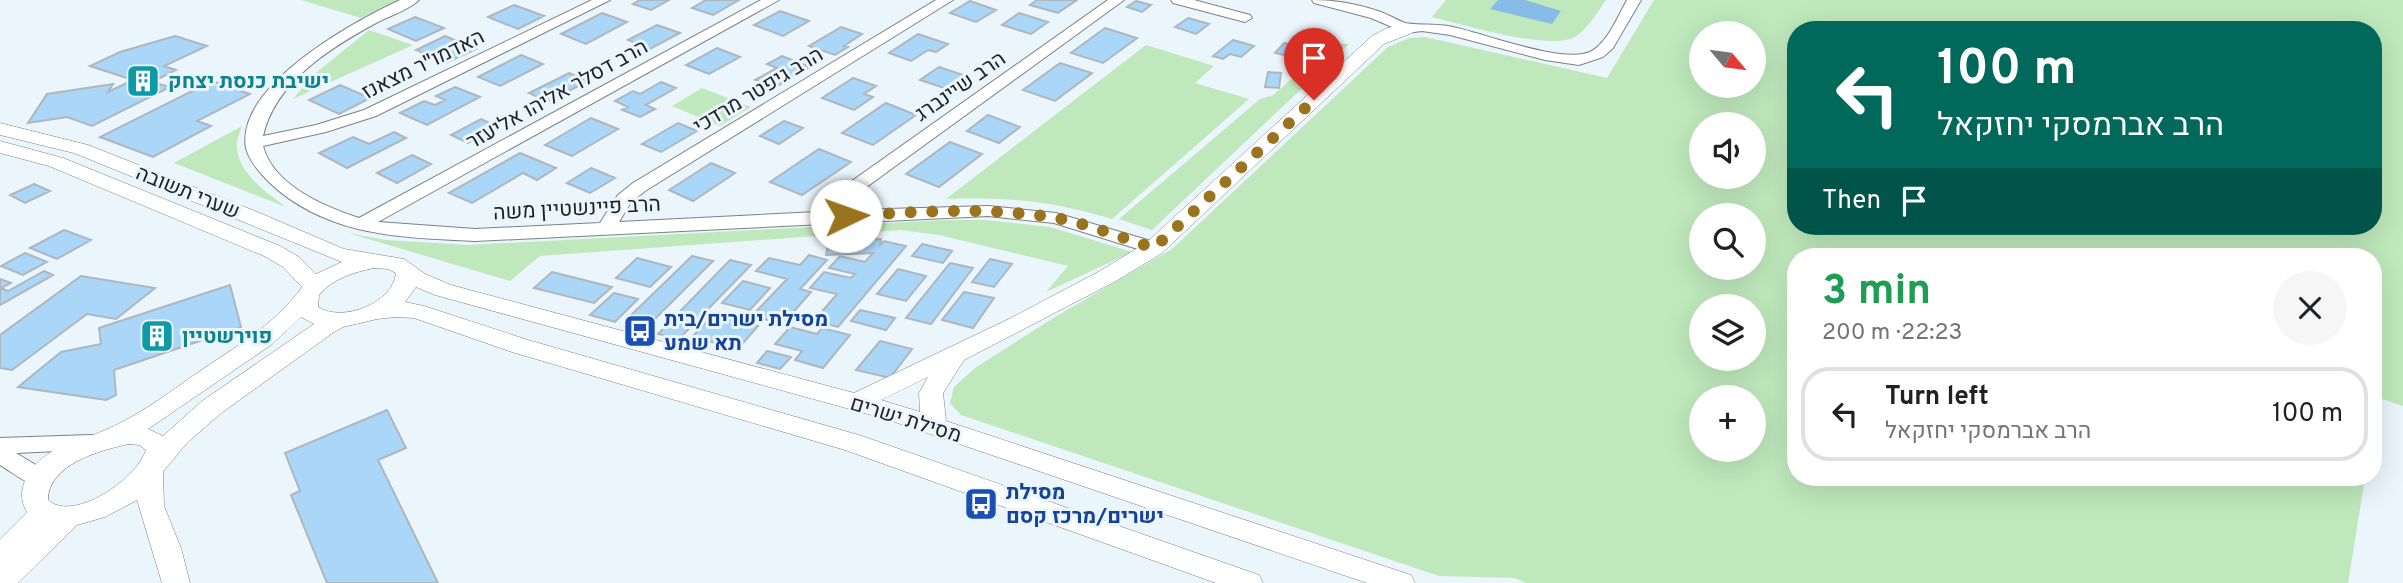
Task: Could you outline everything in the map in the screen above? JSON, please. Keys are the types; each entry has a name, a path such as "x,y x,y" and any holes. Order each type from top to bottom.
{"street":[{"path":"254,143 258,123 268,104 296,73 338,40 412,0"},
{"name":"האדמו\"ר מצאנז","path":"254,143 349,122 603,0"},
{"name":"הרב דסלר אליהו אליעזר","path":"361,224 772,0"},
{"name":"הרב גיפטר מרדכי","path":"605,230 624,199 639,187 946,0"},
{"name":"הרב שיינברג","path":"846,216 846,196 855,187 1117,0"},
{"path":"1178,0 1202,3 1245,18"},
{"path":"1319,0 1376,15 1406,29"},
{"path":"856,402 1097,282 1154,248 1378,40 1392,32 1422,27 1450,31 1545,55 1579,60 1598,54 1608,45 1634,0"},
{"name":"שערי תשובה","path":"0,129 81,149 248,215 339,255 401,265 407,271"},
{"name":"הרב פיינשטיין משה","path":"254,143 261,164 280,184 301,199 361,224 396,230 475,235 947,211 1024,214 1086,226 1154,248"},
{"name":"שערי תשובה","path":"0,147 56,162 288,258 302,270 310,293 306,307 311,315 338,320"},
{"path":"57,513 36,506 33,496 41,479 57,462 157,413 263,339 310,293 341,270 374,261"},
{"path":"111,503 140,484 155,467 172,440 192,421 291,349 338,320 374,312 399,296 406,287 407,271"},
{"name":"מסילת ישרים","path":"407,271 417,279 443,290 856,402 934,426 1401,583"},
{"name":"מסילת ישרים","path":"374,312 396,309 416,311 520,346 853,443 1249,583"},
{"path":"934,426 932,394 954,354"},
{"path":"0,446 101,440 136,435 154,441 159,449 150,506 167,548 176,583"},
{"path":"0,454 41,479"},
{"path":"0,556 57,513 111,503 150,506"},
{"path":"0,582 57,513"}],"green space":[{"path":"301,0 398,0 361,18"},
{"path":"1446,0 1606,0 1588,25 1575,37 1546,41 1505,35 1432,17"},
{"path":"1654,0 2403,0 2403,406 2382,399 2382,248 1787,248 1787,486 2364,486 2348,583 1526,583 1515,578 1439,576 961,415 950,403 954,387 975,368 1055,317 1172,249 1388,47 1409,38 1425,37 1607,78"},
{"path":"369,30 413,45 293,99 312,76"},
{"path":"1333,43 1349,44 1152,230 1119,219 1260,99 1273,95"},
{"path":"1146,45 1214,66 1195,83 1249,99 1112,219 1030,201 946,199"},
{"path":"702,88 751,107 720,126 672,106"},
{"path":"242,126 237,145 243,166 255,182 286,207 174,163"},
{"path":"985,220 1050,227 1132,252 1046,292 1068,266 939,235 900,230 540,256 510,281 348,233 386,240 468,245"}],"water":[{"path":"1498,0 1525,0 1561,11 1552,24 1490,9"}],"building":[{"path":"640,0 669,0 651,10 633,4"},
{"path":"706,0 739,0 713,15 692,8"},
{"path":"1037,0 1077,0 1058,13 1030,5"},
{"path":"970,1 996,10 976,22 950,13"},
{"path":"1136,1 1151,5 1142,12 1127,7"},
{"path":"514,5 544,16 518,29 488,17"},
{"path":"780,11 809,21 783,36 754,25"},
{"path":"602,13 627,22 586,44 561,34"},
{"path":"1019,13 1048,22 1031,34 1002,25"},
{"path":"415,17 444,28 416,41 388,29"},
{"path":"1188,18 1209,24 1196,34 1175,27"},
{"path":"657,25 680,33 650,49 628,40"},
{"path":"841,27 862,34 835,55 809,46"},
{"path":"1105,28 1137,38 1103,63 1071,53"},
{"path":"918,34 948,44 936,52 928,50 911,61 889,53"},
{"name":"ישיבת כנסת יצחק","path":"175,36 207,46 164,66 176,70 152,82 170,87 92,126 67,117 28,123 47,94 113,84 108,92 133,80 90,66 120,52"},
{"path":"445,36 476,49 446,63 416,50"},
{"path":"1233,40 1254,46 1241,57 1230,54 1223,59 1213,56"},
{"path":"1284,43 1297,46 1288,56 1275,53"},
{"path":"717,48 740,57 709,74 686,65"},
{"path":"521,55 543,64 500,86 478,77"},
{"path":"782,56 810,67 774,88 755,80 777,68 767,64"},
{"path":"1060,63 1092,73 1055,101 1023,90"},
{"path":"939,67 969,77 950,90 920,80"},
{"path":"1268,72 1281,73 1279,88 1265,87"},
{"path":"569,73 588,81 548,102 529,93"},
{"path":"853,78 876,86 864,94 873,97 854,110 822,98"},
{"path":"212,81 250,94 197,121 211,126 153,157 100,137"},
{"path":"661,82 676,88 646,105 655,109 640,117 622,110 628,107 615,101 633,91 640,94"},
{"path":"340,85 370,98 339,114 309,100"},
{"path":"455,87 480,97 427,125 400,113 424,101 435,105 445,100 436,96"},
{"path":"886,103 916,115 873,145 842,133"},
{"path":"988,115 1020,127 999,143 967,131"},
{"path":"591,118 618,129 572,156 545,145"},
{"path":"481,119 498,127 468,143 451,135"},
{"path":"784,121 803,128 779,144 760,136"},
{"path":"678,123 697,131 661,152 642,144"},
{"path":"394,132 406,138 347,168 319,153 353,137 369,144"},
{"path":"950,142 982,154 939,187 906,174"},
{"path":"819,149 851,162 802,195 770,182"},
{"path":"520,153 556,168 537,180 523,173 472,203 449,193"},
{"path":"412,155 431,164 397,183 377,173"},
{"path":"711,163 735,173 693,201 669,190"},
{"path":"591,168 615,178 590,193 567,183"},
{"path":"34,184 50,191 25,203 10,195"},
{"path":"64,230 91,240 57,259 30,248"},
{"path":"881,239 880,245 884,241 906,246 838,327 814,321 837,294 810,288 824,272 851,278 855,274 829,268 840,256 865,262 873,253 826,255 829,241"},
{"path":"922,244 952,251 943,263 912,256"},
{"path":"25,253 47,262 23,275 1,266"},
{"path":"809,255 827,260 800,289 811,292 783,324 752,316 787,279 756,271 769,258 800,265"},
{"path":"692,256 713,261 648,326 626,320"},
{"path":"637,258 671,267 650,287 616,278"},
{"path":"990,259 1012,264 994,287 972,282"},
{"path":"730,260 751,265 679,339 658,334"},
{"path":"950,263 973,268 931,324 906,318"},
{"path":"898,269 926,276 906,301 877,294"},
{"path":"44,271 53,275 0,305 0,279 11,283 1,288 8,291"},
{"path":"552,272 612,287 594,303 534,288"},
{"path":"81,276 155,288 116,319 87,314 12,370 0,368 0,335"},
{"path":"743,281 770,288 750,310 722,303"},
{"name":"פוירשטיין","path":"230,285 241,327 114,370 116,395 106,400 18,387 61,352 101,344 99,328"},
{"path":"964,292 994,298 973,328 942,320"},
{"path":"614,293 638,299 615,322 590,315"},
{"path":"860,310 895,318 886,330 851,321"},
{"path":"713,315 758,326 738,349 692,337"},
{"path":"790,327 817,334 822,328 850,335 823,368 795,360 802,351 775,344"},
{"path":"880,341 912,349 890,378 856,370"},
{"path":"767,351 791,357 780,369 757,363"},
{"path":"387,410 406,448 378,460 438,583 327,583 291,495 300,491 285,453"}],"place":[{"name":"ישיבת כנסת יצחק","path":"143,81"},
{"name":"מסילת ישרים/בית תא שמע","path":"640,331"},
{"name":"פוירשטיין","path":"157,336"},
{"name":"מסילת ישרים/מרכז קסם","path":"981,504"}],"route":[{"path":"846,216 947,211 1024,214 1056,218 1154,248 1314,100"}]}
